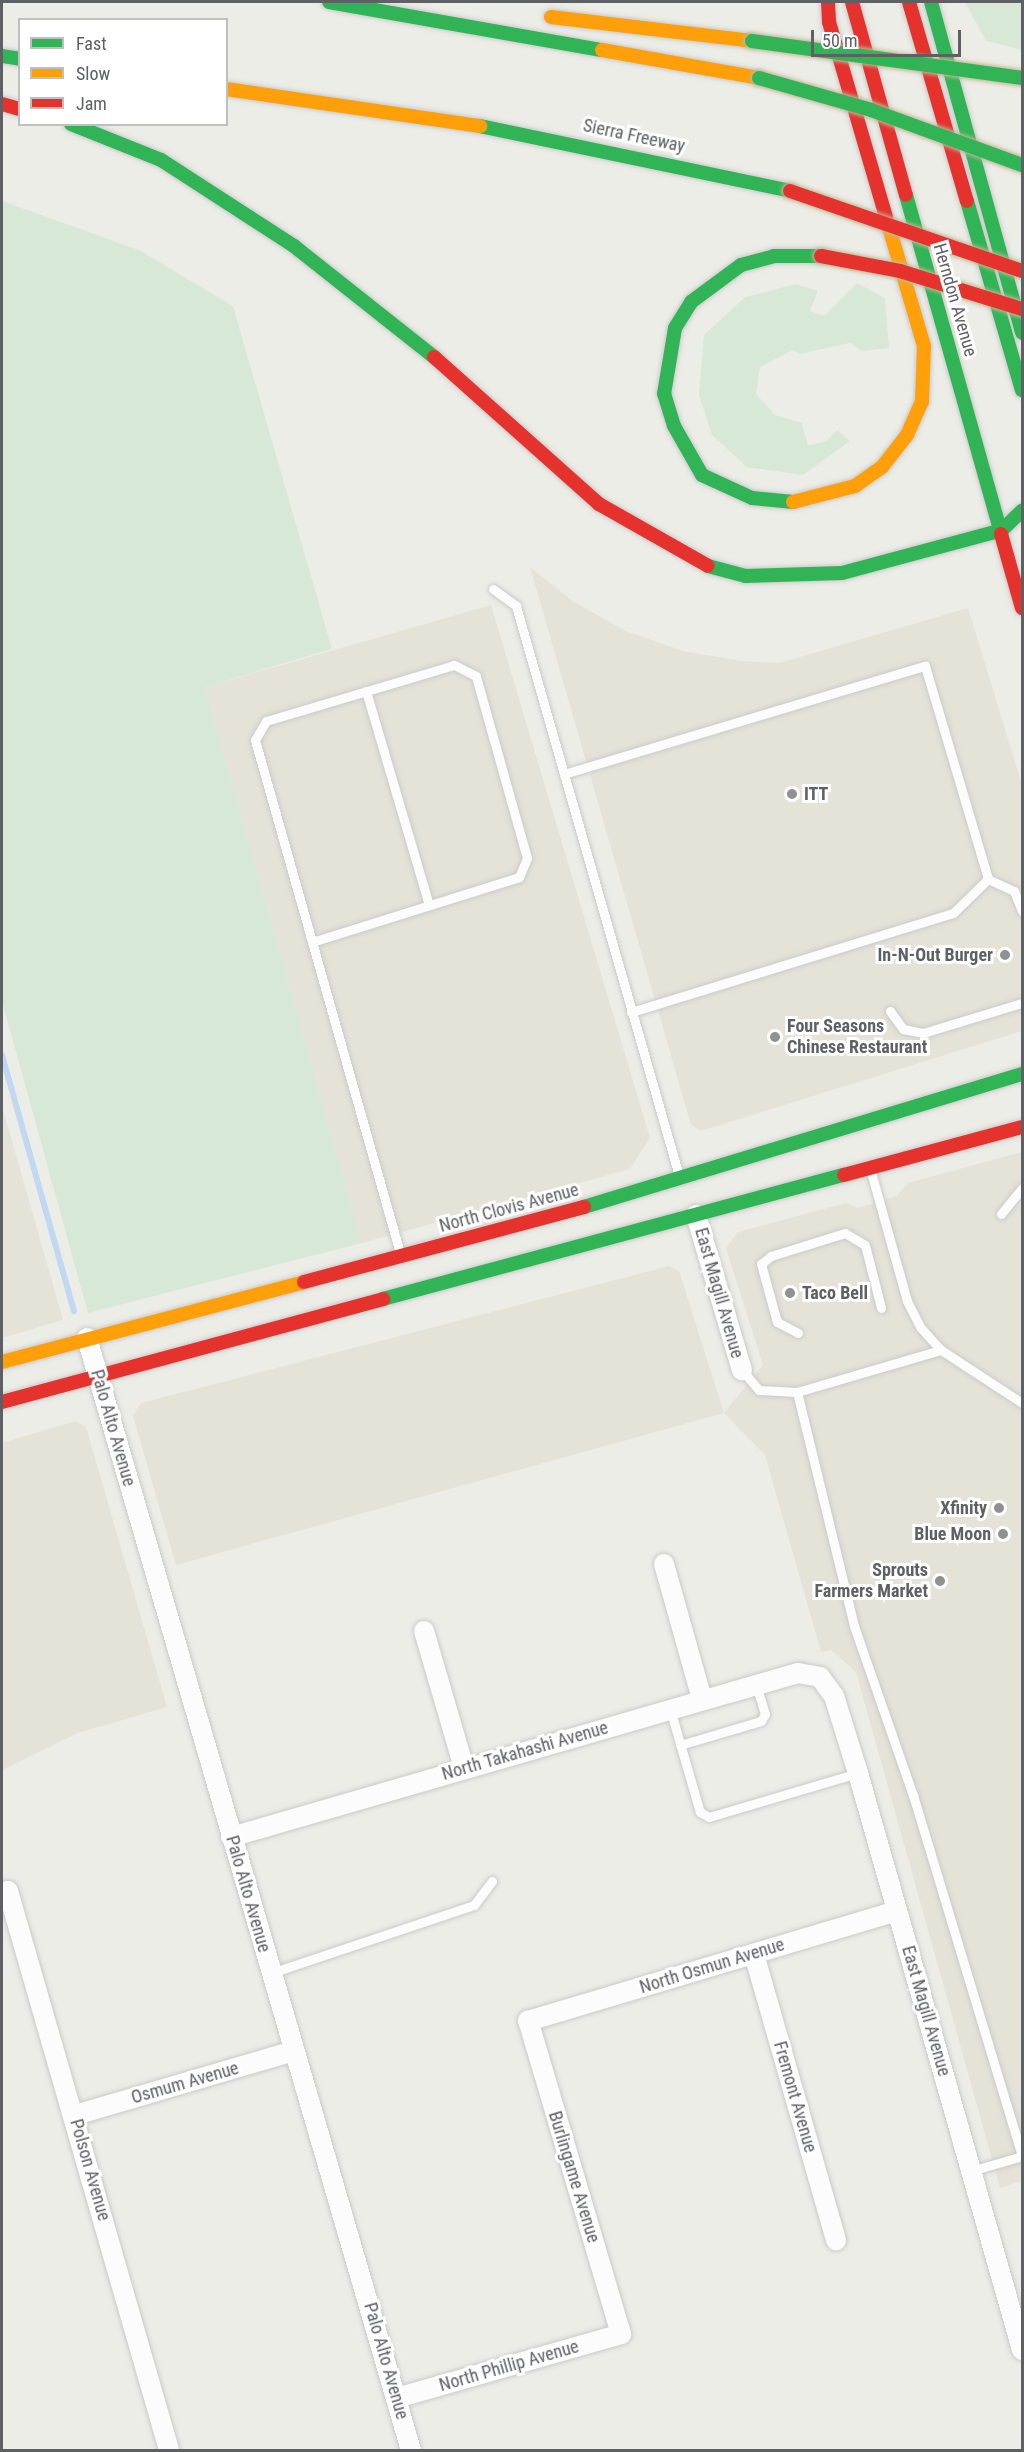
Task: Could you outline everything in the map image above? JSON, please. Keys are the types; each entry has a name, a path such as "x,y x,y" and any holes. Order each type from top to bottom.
{"main road":[{"path":"329,2 759,78 871,110 1023,165"},
{"path":"828,2 829,22 924,346 922,402 907,435 882,467 855,486 803,503 752,498 702,475 674,426 664,394 675,328 691,302 741,265 774,256 820,256 900,271 1023,309"},
{"name":"Herndon Avenue","path":"852,2 1023,608"},
{"path":"909,2 1023,390"},
{"path":"931,2 1023,333"},
{"path":"360,6 475,11"},
{"path":"532,15 752,41 1023,78"},
{"path":"2,56 18,59"},
{"name":"Sierra Freeway","path":"228,89 530,133 790,191 1023,271"},
{"path":"2,104 18,108"},
{"path":"76,126 161,160 294,246 436,359 599,504 695,563 746,576 842,573 1002,530 1023,511"},
{"name":"North Clovis Avenue","path":"2,1362 680,1181 1023,1074"},
{"path":"830,1150 908,1108"},
{"path":"2,1402 98,1373 871,1170 1023,1127"},
{"path":"696,1215 697,1204 705,1195"}],"street":[{"name":"East Magill Avenue","path":"696,1215 742,1370"},
{"name":"Palo Alto Avenue","path":"87,1338 411,2451"},
{"path":"664,1564 702,1700"},
{"path":"424,1631 464,1768"},
{"name":"North Takahashi Avenue","path":"231,1837 756,1684 798,1673 820,1677"},
{"name":"East Magill Avenue","path":"820,1677 834,1696 858,1773 971,2172 1021,2337"},
{"name":"Polson Avenue","path":"5,1892 75,2115 169,2451"},
{"name":"North Osmun Avenue","path":"528,2021 897,1911"},
{"name":"Fremont Avenue","path":"754,1953 836,2240"},
{"name":"Burlingame Avenue","path":"528,2021 621,2334"},
{"name":"Osmum Avenue","path":"75,2115 294,2051"},
{"name":"North Phillip Avenue","path":"397,2398 621,2334"}],"lane":[{"path":"493,589 516,606 680,1181"},
{"path":"312,942 519,877 527,858 476,676 454,664 266,721 255,740 312,942 401,1255"},
{"path":"564,774 925,666 988,879 1014,891 1023,911"},
{"path":"366,691 429,905"},
{"path":"631,1012 953,913 988,879"},
{"path":"890,1011 903,1029 923,1034 1023,1003"},
{"path":"871,1170 907,1301 941,1350 1023,1403"},
{"path":"1001,1214 1023,1188"},
{"path":"798,1333 777,1322 762,1264 771,1256 845,1233 865,1245 881,1308"},
{"path":"742,1370 759,1390 797,1392 941,1350"},
{"path":"797,1392 854,1626 914,1795 1021,2157 971,2172"},
{"path":"680,1745 761,1721 765,1714 756,1684"},
{"path":"670,1709 700,1812 709,1818 858,1773"},
{"path":"271,1973 474,1905 492,1881"}],"shaded area":[{"path":"530,567 574,602 626,631 683,651 741,661 779,663 968,608 1022,785 1022,1031 701,1131 691,1125"},
{"path":"491,605 650,1138 630,1169 362,1243 205,687"},
{"path":"2,1106 63,1320 2,1338"},
{"path":"1022,1152 1022,2181 1000,2188 856,1672 831,1650 821,1652 765,1455 724,1413 763,1365 726,1248 738,1232 846,1203 858,1208 897,1196 908,1183"},
{"path":"669,1266 679,1271 724,1413 176,1565 133,1416 141,1403"},
{"path":"75,1421 86,1427 167,1707 78,1733 2,1770 2,1443"}],"green space":[{"path":"965,2 1022,2 1022,50 986,41"},
{"path":"2,201 139,250 233,306 332,649 205,687 362,1243 88,1313 2,1001"},
{"path":"857,283 885,298 889,348 862,351 850,343 800,354 793,350 760,367 756,394 775,415 802,423 808,445 825,442 837,430 850,441 803,475 747,467 712,435 699,395 704,335 745,297 796,284 818,291 810,311 824,316"}],"waterway":[{"path":"2,1055 74,1311"}],"traffic: fast":[{"path":"329,2 602,50"},
{"path":"931,2 1022,333"},
{"path":"752,41 1022,78"},
{"path":"2,56 18,59"},
{"path":"759,78 871,110 1022,165"},
{"path":"76,126 161,160 294,246 434,357"},
{"path":"480,126 790,191"},
{"path":"906,195 1001,534"},
{"path":"967,201 1022,390"},
{"path":"793,502 752,498 702,475 674,426 664,394 675,328 691,302 741,265 774,256 821,256"},
{"path":"708,566 745,576 842,573 1002,530 1022,511"},
{"path":"584,1207 1022,1074"},
{"path":"383,1299 844,1175"}],"traffic: slow":[{"path":"551,17 752,41"},
{"path":"602,50 759,78"},
{"path":"228,89 480,126"},
{"path":"793,502 855,486 882,467 907,435 922,402 924,346 886,217"},
{"path":"2,1362 304,1282"}],"traffic: jam":[{"path":"828,2 829,22 886,217"},
{"path":"852,2 906,195"},
{"path":"909,2 967,201"},
{"path":"2,104 18,108"},
{"path":"790,191 1022,271"},
{"path":"821,256 900,271 1022,309"},
{"path":"434,357 599,504 708,566"},
{"path":"1001,534 1022,608"},
{"path":"844,1175 1022,1127"},
{"path":"304,1282 584,1207"},
{"path":"2,1402 383,1299"}],"place":[{"name":"ITT","path":"792,794"},
{"name":"In-N-Out Burger","path":"1005,955"},
{"name":"Four Seasons Chinese Restaurant","path":"775,1037"},
{"name":"Taco Bell","path":"790,1293"},
{"name":"Xfinity","path":"999,1508"},
{"name":"Blue Moon","path":"1003,1534"},
{"name":"Sprouts Farmers Market","path":"940,1581"}]}
